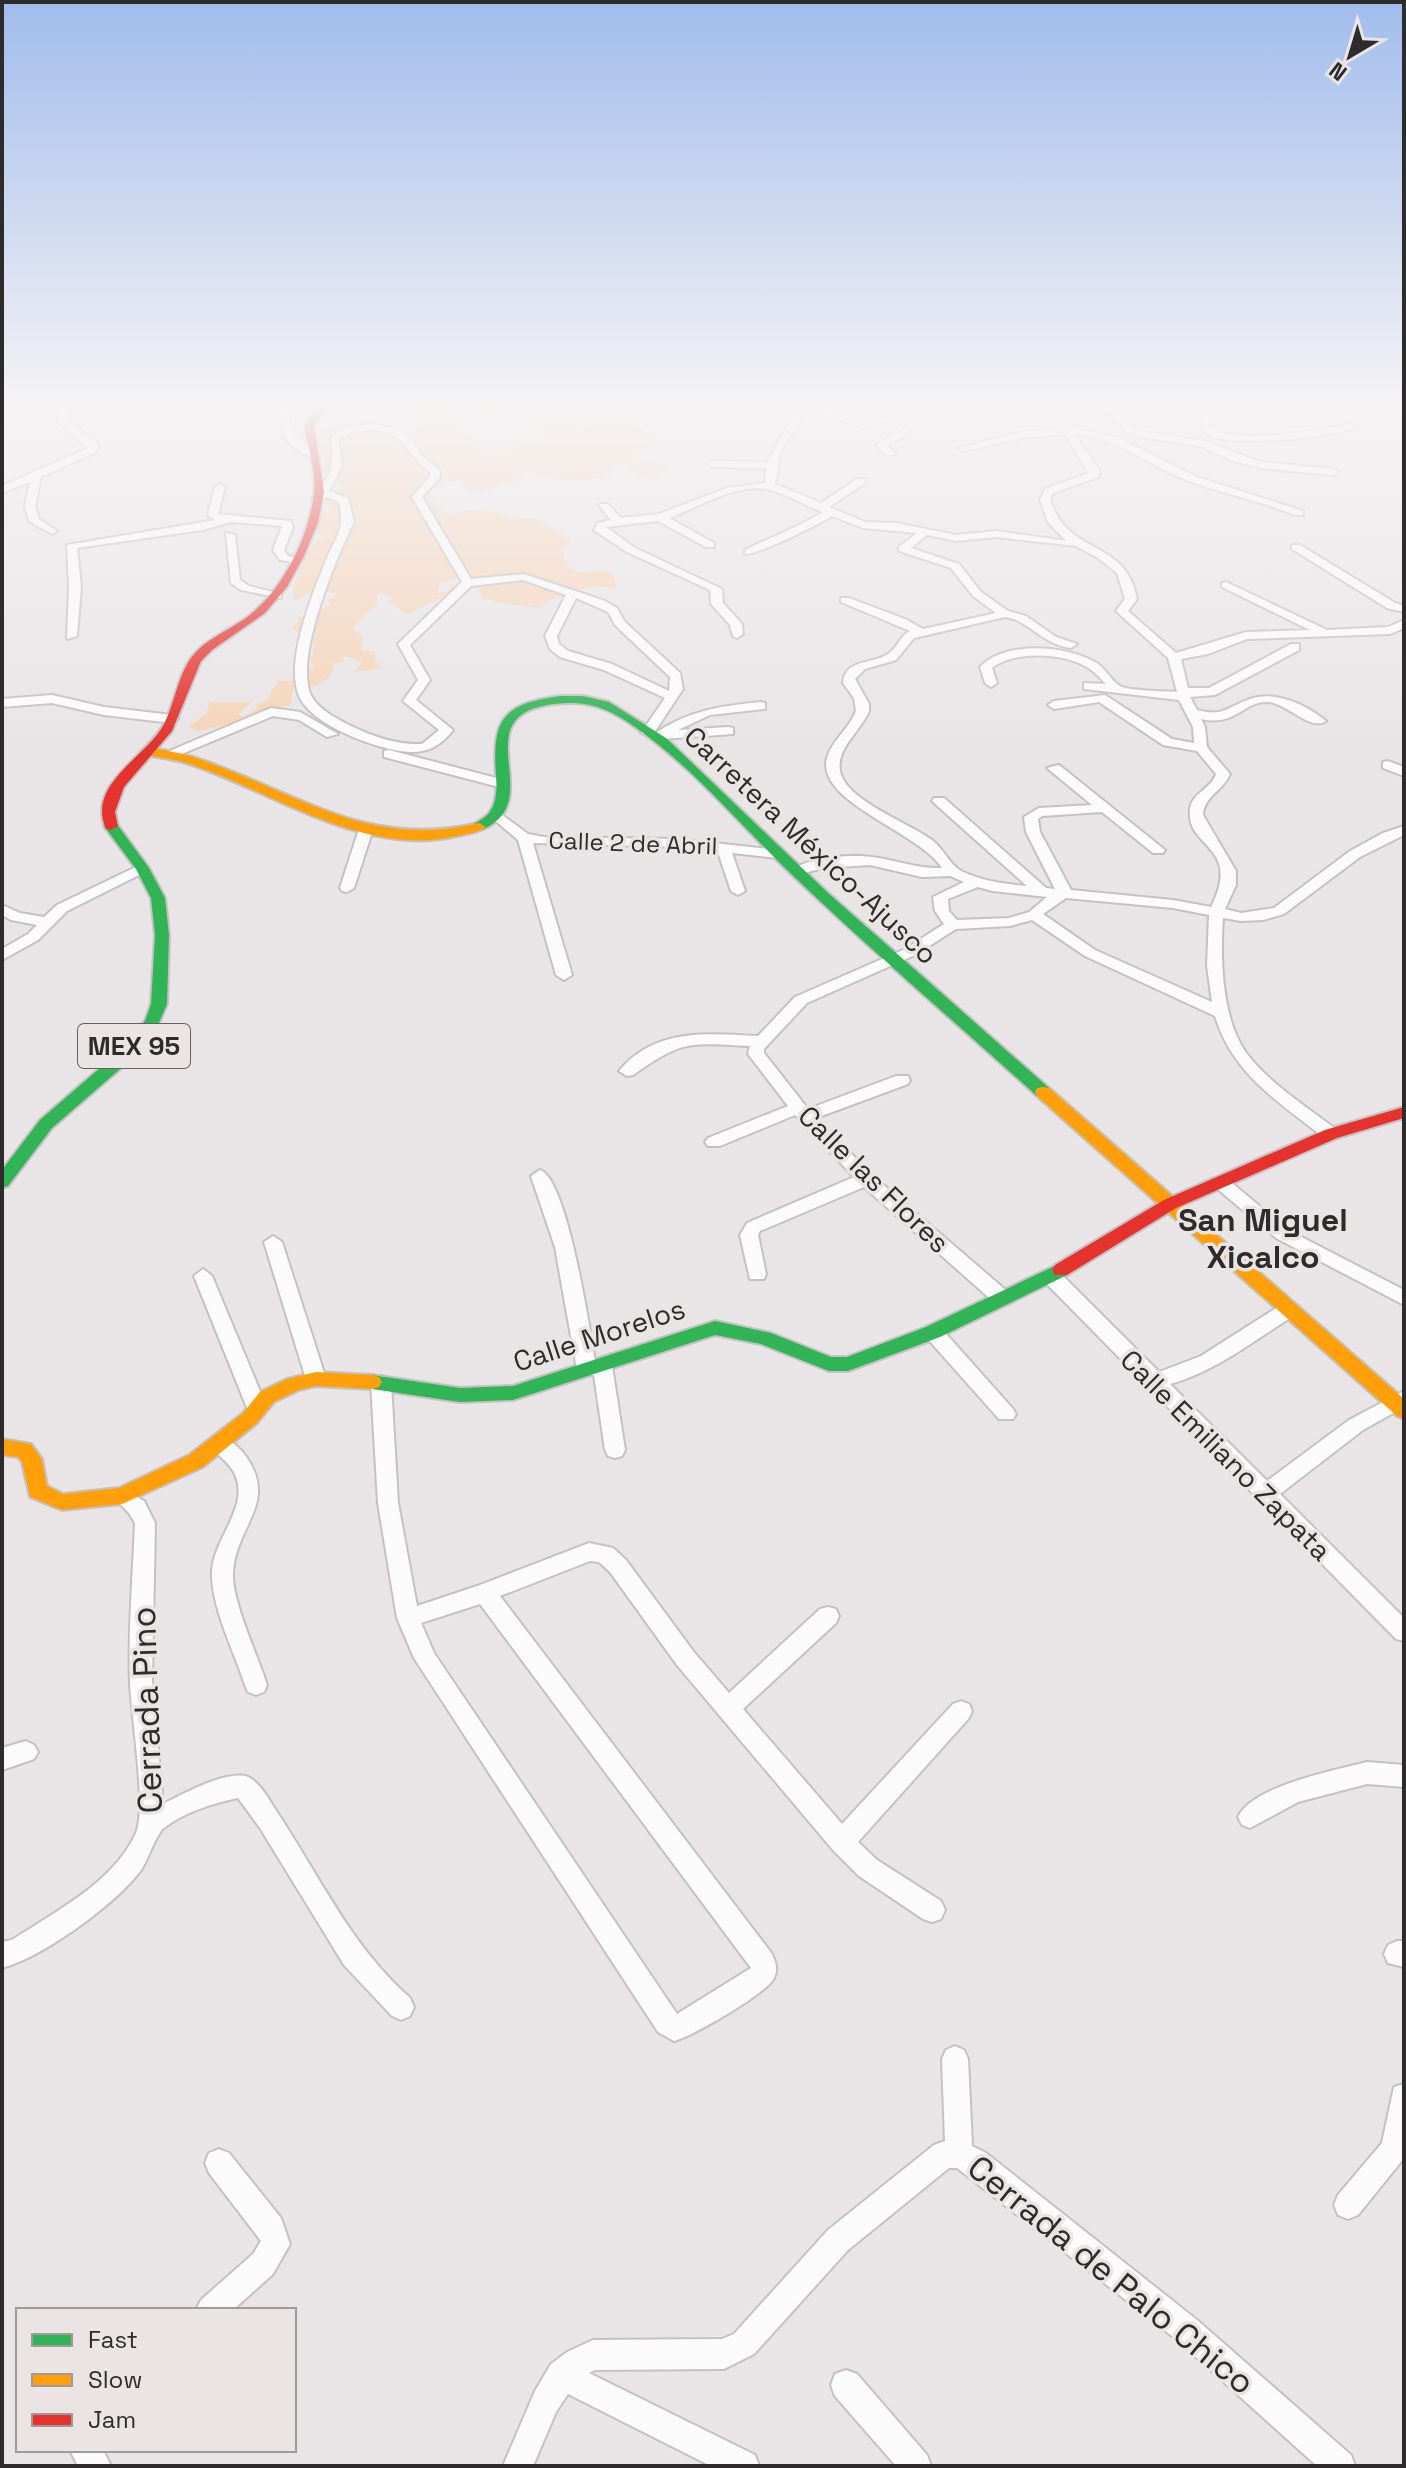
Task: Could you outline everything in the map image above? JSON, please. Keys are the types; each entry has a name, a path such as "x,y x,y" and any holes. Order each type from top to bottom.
{"main road":[{"name":"MEX 95","path":"2,1182 46,1124 121,1059 152,1022 159,1004 161,981 161,913 158,898 142,868 115,835 107,814 113,793 172,719 199,655 261,612 277,596 315,515"},
{"name":"Carretera México-Ajusco","path":"497,815 503,804 498,736 503,722 532,706 570,699 599,702 620,709 653,734 777,854 893,959 1288,1310 1401,1404"},
{"path":"148,751 198,762 366,829 405,838 447,836 473,829 497,815"},
{"name":"Calle Morelos","path":"316,1379 490,1396 513,1393 715,1328 764,1338 829,1364 848,1364 933,1332 1051,1276 1170,1204 1331,1134 1404,1112"},
{"path":"2,1447 24,1450 32,1459 37,1491 62,1502 122,1496 196,1461 267,1397 294,1384 316,1379"}],"street":[{"path":"32,515 34,521 52,531"},
{"path":"214,515 287,523 288,528 278,550 284,558 296,561"},
{"path":"347,515 349,522 328,563 299,667 306,698 330,721 369,738 403,746 422,748 436,742 447,730 409,701 424,680 404,644 468,583 524,577 613,610 619,623 676,676 677,689 653,734"},
{"path":"428,515 468,583"},
{"path":"613,515 618,521"},
{"path":"667,515 618,521 602,525 599,530 631,550 718,591 717,604 736,624 737,634"},
{"path":"749,552 810,525 820,515"},
{"path":"839,515 863,525 896,526 923,534 956,538 996,534 1065,544 1080,542"},
{"path":"1052,515 1060,531 1114,564 1130,591 1131,599 1122,611 1174,657"},
{"path":"660,518 710,545"},
{"path":"71,636 75,587 71,547 203,527 230,519"},
{"path":"923,534 903,549 955,566 977,594 1005,614"},
{"path":"230,535 235,581 245,588 277,596"},
{"path":"1296,547 1391,606 1404,609"},
{"path":"1226,585 1326,634"},
{"path":"572,594 551,636 554,646 564,654 608,667 672,697"},
{"path":"845,600 901,621 920,632"},
{"path":"951,872 944,858 930,844 858,801 843,790 832,775 833,761 841,745 865,709 864,702 852,689 852,673 895,655 906,638 920,632 1005,614 1017,615 1051,641 1071,644"},
{"path":"1174,657 1204,651 1246,636 1390,630 1404,624"},
{"path":"1088,686 1118,691 1183,694 1215,690 1295,647"},
{"path":"991,683 986,667 992,659 1003,655 1043,654 1091,664 1118,691"},
{"path":"1174,657 1173,666 1199,727 1201,748 1223,774 1213,791 1199,801 1196,810 1203,828 1229,867 1229,891 1216,913 1216,979 1224,1014 1236,1049 1256,1073 1331,1134"},
{"path":"1054,705 1101,698 1168,742 1201,748"},
{"path":"2,703 52,699 104,711 172,719"},
{"path":"1192,713 1222,719 1263,699 1272,699 1320,721"},
{"path":"653,734 699,712 761,706"},
{"path":"167,755 271,712 285,711 301,715 339,738 366,748 503,784"},
{"path":"653,734 728,731"},
{"path":"1388,765 1404,772"},
{"path":"1054,768 1158,850"},
{"path":"939,801 1042,892"},
{"path":"1065,893 1033,832 1031,817 1039,812 1107,808"},
{"name":"Calle 2 de Abril","path":"497,815 524,838 723,847 777,854"},
{"path":"347,888 366,829"},
{"path":"797,871 822,864 870,861 922,873 951,872 974,883 1173,904 1241,917 1263,916 1279,911 1360,850 1384,836 1404,830"},
{"path":"524,838 564,975"},
{"path":"723,847 738,891"},
{"path":"2,955 27,942 46,922 80,898 113,885 142,868"},
{"path":"953,925 942,911 940,897 974,883"},
{"path":"627,1071 663,1046 691,1038 759,1041 801,1000 923,946 953,925 1010,922 1034,915 1048,902 1065,893"},
{"path":"2,909 16,917 46,922"},
{"path":"1034,915 1090,953 1224,1014"},
{"name":"Calle las Flores","path":"759,1041 756,1054 801,1112 866,1179 1002,1298"},
{"path":"714,1142 902,1080"},
{"path":"540,1176 550,1197 566,1254 615,1450"},
{"path":"757,1274 749,1235 753,1227 866,1179"},
{"path":"1220,1182 1282,1234 1404,1298"},
{"path":"273,1242 316,1379"},
{"path":"203,1276 257,1408"},
{"name":"Calle Emiliano Zapata","path":"1051,1276 1404,1632"},
{"path":"1154,1381 1178,1377 1240,1345 1288,1310"},
{"path":"933,1332 1006,1414"},
{"path":"381,1383 388,1503 408,1618 425,1658 667,2023 674,2028 682,2026 759,1978 764,1971 763,1963 485,1593"},
{"path":"1265,1494 1356,1425 1401,1404"},
{"path":"219,1443 234,1455 251,1489 248,1507 237,1527 221,1575 256,1685"},
{"name":"Cerrada Pino","path":"2,1955 18,1951 117,1882 148,1839 153,1821 141,1681 145,1523 137,1507 122,1496"},
{"path":"408,1618 485,1593 589,1552 605,1554 618,1566 685,1658 842,1842 868,1868 932,1910"},
{"path":"728,1709 828,1616"},
{"path":"842,1842 961,1711"},
{"path":"2,1759 26,1752"},
{"path":"1250,1817 1293,1792 1367,1773 1404,1776"},
{"path":"153,1821 207,1794 242,1786 258,1802 315,1898 374,1985 401,2007"},
{"path":"955,2059 959,2154"},
{"path":"1348,2205 1394,2149 1404,2097"},
{"name":"Cerrada de Palo Chico","path":"562,2375 576,2360 593,2355 724,2354 744,2344 838,2240 944,2155 959,2154 976,2163 1187,2330 1340,2466"},
{"path":"213,2308 263,2264 276,2244 271,2228 219,2163"},
{"path":"518,2466 562,2375 744,2466"},
{"path":"846,2385 916,2466"}],"shaded area":[{"path":"503,515 539,520 572,542 563,549 566,564 577,572 612,571 617,589 593,586 548,601 540,608 481,598 479,586 482,584 458,579 440,582 437,593 448,592 451,584 456,587 451,597 406,614 388,602 392,598 382,593 377,595 378,603 352,628 363,637 361,650 375,652 374,660 381,668 354,672 362,663 346,656 339,659 347,661 333,663 330,675 320,684 312,687 306,684 293,690 290,706 282,706 287,711 198,731 188,727 207,713 210,702 251,702 238,715 245,716 258,708 255,705 266,701 278,681 290,681 314,667 310,659 315,645 306,635 292,628 299,620 297,618 311,611 320,613 319,610 330,604 327,601 337,594 319,589 293,599 294,582 298,577 295,559 286,554 303,550 322,537 306,516"}],"traffic: fast":[{"path":"479,827 495,816 502,801 502,732 510,717 527,707 560,700 583,700 615,709 638,723 684,760 822,895 1043,1092"},
{"path":"2,1182 46,1124 121,1059 152,1022 159,1004 162,935 158,898 142,868 111,826"},
{"path":"372,1382 460,1395 513,1393 715,1328 764,1338 829,1364 848,1364 933,1332 1061,1270"}],"traffic: slow":[{"path":"148,751 196,762 338,820 374,830 409,835 444,835 479,827"},
{"path":"1043,1092 1404,1411"},
{"path":"2,1447 24,1450 32,1459 37,1491 62,1502 122,1496 196,1461 250,1418 267,1397 294,1384 316,1379 372,1382"}],"traffic: jam":[{"path":"111,826 109,812 117,786 158,742 171,723 195,660 208,647 261,611 271,600 299,556 314,515"},
{"path":"1061,1270 1170,1204 1331,1134 1404,1112"}],"district":[{"name":"San Miguel Xicalco","path":"1263,1238"}]}
